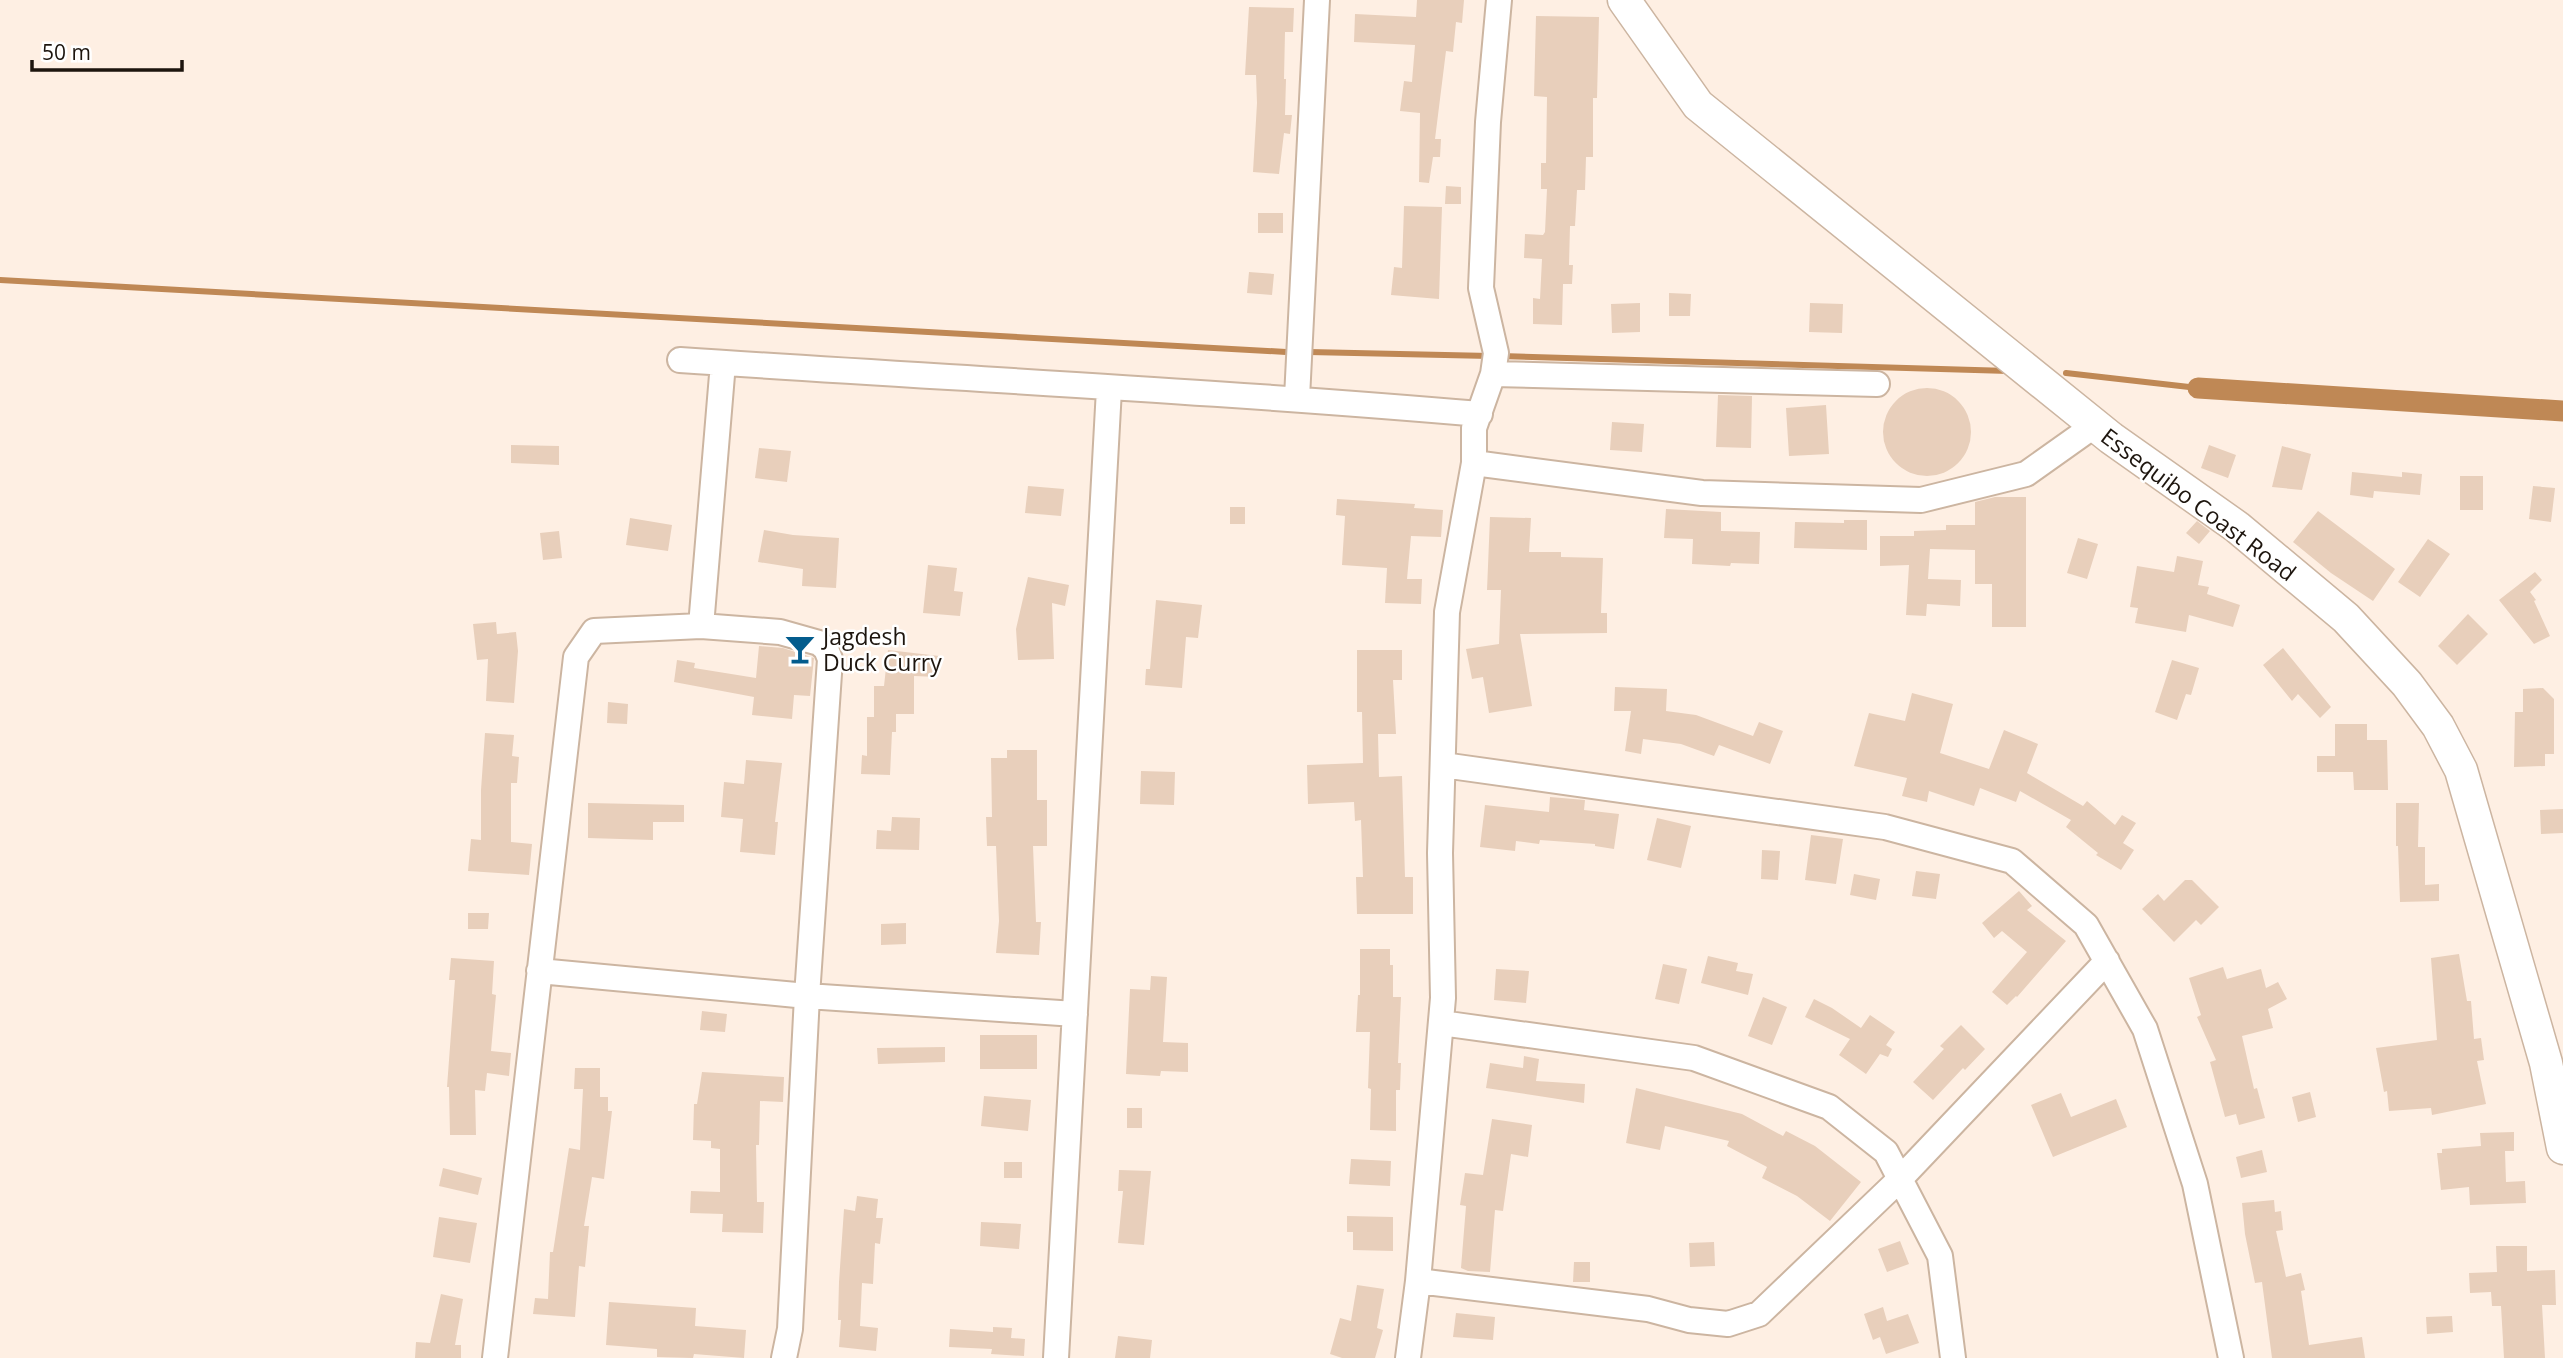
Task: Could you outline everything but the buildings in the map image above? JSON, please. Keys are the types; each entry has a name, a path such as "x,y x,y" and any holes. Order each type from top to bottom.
{"main road":[{"name":"Essequibo Coast Road","path":"1624,0 1698,105 2095,425 2237,527 2346,618 2407,684 2438,726 2461,770 2546,1063 2563,1148"}],"street":[{"path":"1297,398 1317,0"},
{"path":"1408,1358 1418,1281 1443,998 1440,853 1447,612 1474,463 1474,428 1493,374 1496,353 1481,288 1488,122 1499,0"},
{"path":"680,360 1297,398 1480,414"},
{"path":"701,626 723,363"},
{"path":"1493,374 1877,384"},
{"path":"1056,1358 1109,388"},
{"path":"1474,463 1702,493 1922,500 2026,474 2095,425"},
{"path":"495,1358 576,657 594,631 701,626 780,632 819,643 826,649 830,659 807,996 790,1329 784,1358"},
{"path":"1443,765 1885,827 2012,860 2086,925 2145,1028 2195,1184 2231,1358"},
{"path":"1418,1281 1648,1309 1689,1320 1728,1324 1759,1314 1900,1179 2107,961"},
{"path":"540,971 807,996 1075,1014"},
{"path":"1441,1023 1694,1058 1829,1107 1886,1152 1940,1256 1953,1358"}],"waterway":[{"path":"0,280 1286,352"},
{"path":"1309,352 1490,356"},
{"path":"1501,356 2009,371"},
{"path":"2066,373 2198,388"},
{"path":"2198,388 2563,411"}],"place":[{"name":"Jagdesh Duck Curry","path":"800,649"}]}
